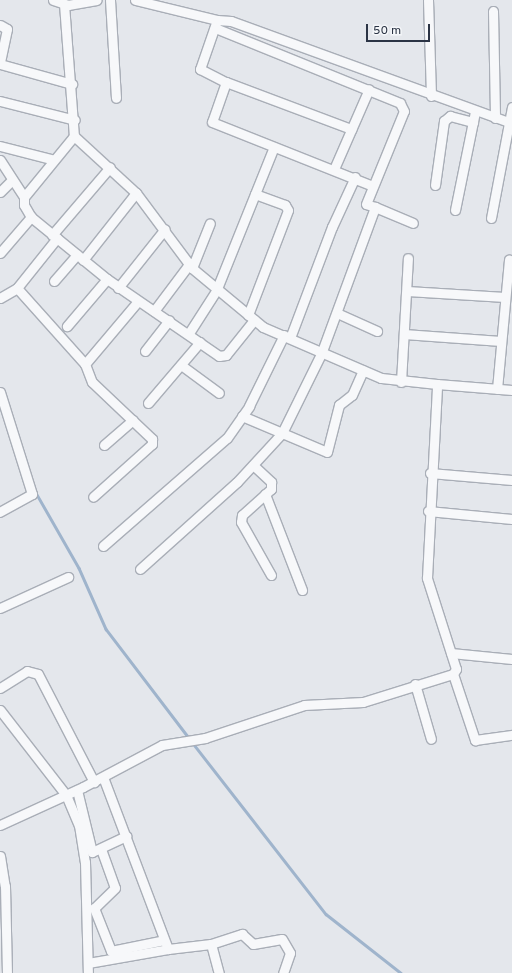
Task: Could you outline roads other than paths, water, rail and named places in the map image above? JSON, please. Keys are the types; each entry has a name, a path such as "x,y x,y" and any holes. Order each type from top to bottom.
{"street":[{"path":"53,0 64,4 97,0"},
{"path":"110,0 116,98"},
{"path":"135,0 216,24 400,103 404,108 366,204 413,223"},
{"path":"428,0 431,96"},
{"path":"24,197 51,159 74,136 75,120 64,4"},
{"path":"493,12 495,118"},
{"path":"216,24 231,21 431,96 474,117"},
{"path":"216,24 200,69 226,82 351,129"},
{"path":"0,25 7,29 0,64 72,84"},
{"path":"226,82 212,122 274,147 356,177 374,186"},
{"path":"334,169 368,89"},
{"path":"0,101 75,120"},
{"path":"491,218 512,107"},
{"path":"435,185 444,121 450,116 495,118 508,122"},
{"path":"455,210 474,117"},
{"path":"74,136 110,167 136,193 165,229 191,266 216,290 251,317 321,354 363,370 401,382 512,390"},
{"path":"0,146 51,159"},
{"path":"189,333 216,290 274,147"},
{"path":"0,160 24,197 32,217 118,288 189,333 222,357 251,317 288,210 285,205 255,194"},
{"path":"0,298 17,288 110,167"},
{"path":"103,546 215,450 242,416 287,337 332,227 356,177"},
{"path":"0,192 12,180"},
{"path":"54,281 80,258 136,193"},
{"path":"140,569 253,465 282,433 321,354 375,207"},
{"path":"0,253 32,217"},
{"path":"154,311 191,266 210,223"},
{"path":"118,288 165,229"},
{"path":"401,382 408,258"},
{"path":"497,389 508,260"},
{"path":"67,326 107,279"},
{"path":"17,288 85,364 92,382 150,435 152,444 93,497"},
{"path":"407,291 505,297"},
{"path":"85,364 138,301"},
{"path":"337,313 377,331"},
{"path":"145,351 169,320"},
{"path":"404,334 501,341"},
{"path":"148,403 200,342"},
{"path":"181,365 219,393"},
{"path":"242,416 327,452 339,405 352,395 363,370"},
{"path":"437,384 428,511 427,578 455,664 453,674 475,740 512,735"},
{"path":"0,392 32,494 0,512"},
{"path":"104,445 133,420"},
{"path":"253,465 270,482 271,489 241,517 271,575"},
{"path":"430,473 512,480"},
{"path":"265,494 302,590"},
{"path":"428,511 512,519"},
{"path":"0,608 68,577"},
{"path":"451,653 512,659"},
{"path":"0,688 27,672 38,674 94,782"},
{"path":"0,825 94,782 162,745 205,738 304,705 363,702 415,684 453,674"},
{"path":"415,684 431,739"},
{"path":"0,710 66,795 79,825 84,852 88,973"},
{"path":"103,777 168,948"},
{"path":"77,790 91,851 101,850 126,836"},
{"path":"101,850 115,888 94,908 111,951 164,940"},
{"path":"0,856 5,886 3,956 7,973"},
{"path":"88,963 168,948 211,944 242,934 253,944 282,939 290,953 283,973"},
{"path":"211,944 219,973"}],"waterway":[{"path":"35,491 79,568 106,629 189,738"},
{"path":"192,742 326,914 401,973"}]}
